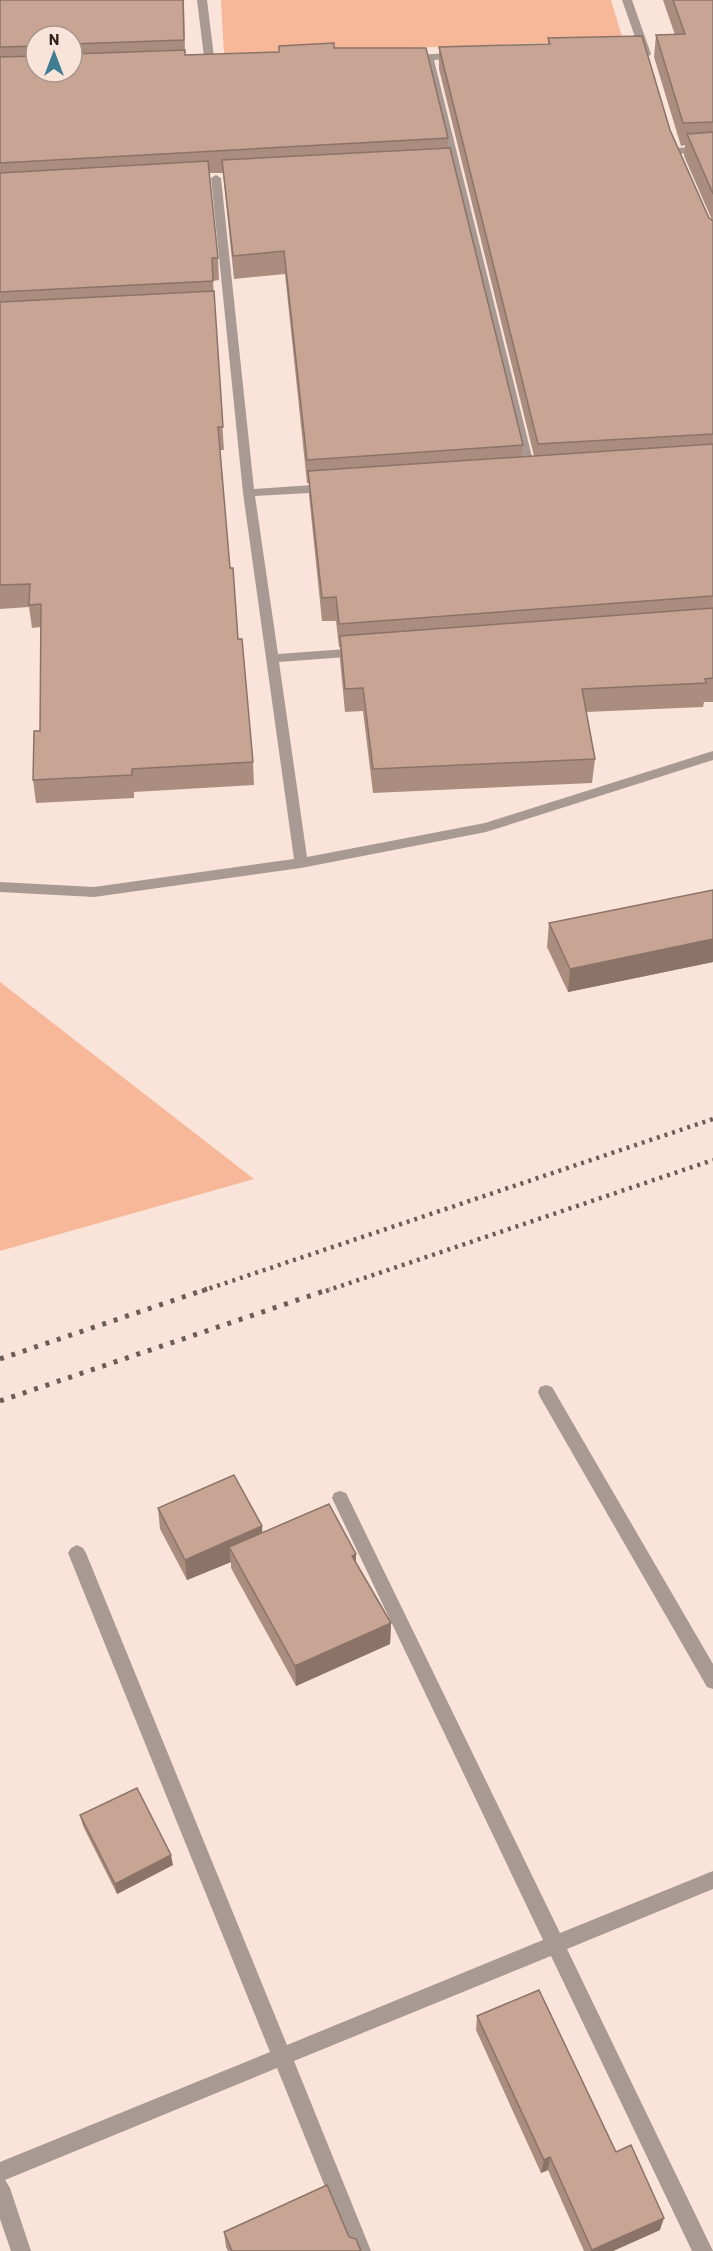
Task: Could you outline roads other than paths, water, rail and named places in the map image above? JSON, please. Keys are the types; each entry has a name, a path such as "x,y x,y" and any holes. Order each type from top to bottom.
{"street":[{"path":"202,0 210,65"},
{"path":"627,0 651,70"},
{"path":"632,48 644,48"},
{"path":"395,58 465,55"},
{"path":"429,57 530,473"},
{"path":"199,65 222,64"},
{"path":"671,139 677,156 713,149"},
{"path":"443,166 455,165"},
{"path":"216,178 223,309 274,658 301,864"},
{"path":"249,493 343,487"},
{"path":"274,658 369,651"},
{"path":"0,886 94,892 301,864 486,827 713,755"},
{"path":"546,1392 713,1681"},
{"path":"340,1498 703,2251"},
{"path":"77,1553 361,2251"},
{"path":"0,2172 713,1880"},
{"path":"0,2188 21,2251"}],"railway":[{"path":"202,1291 713,1119"},
{"path":"326,1291 713,1160"},
{"path":"0,1359 207,1289"},
{"path":"0,1401 330,1289"}]}
